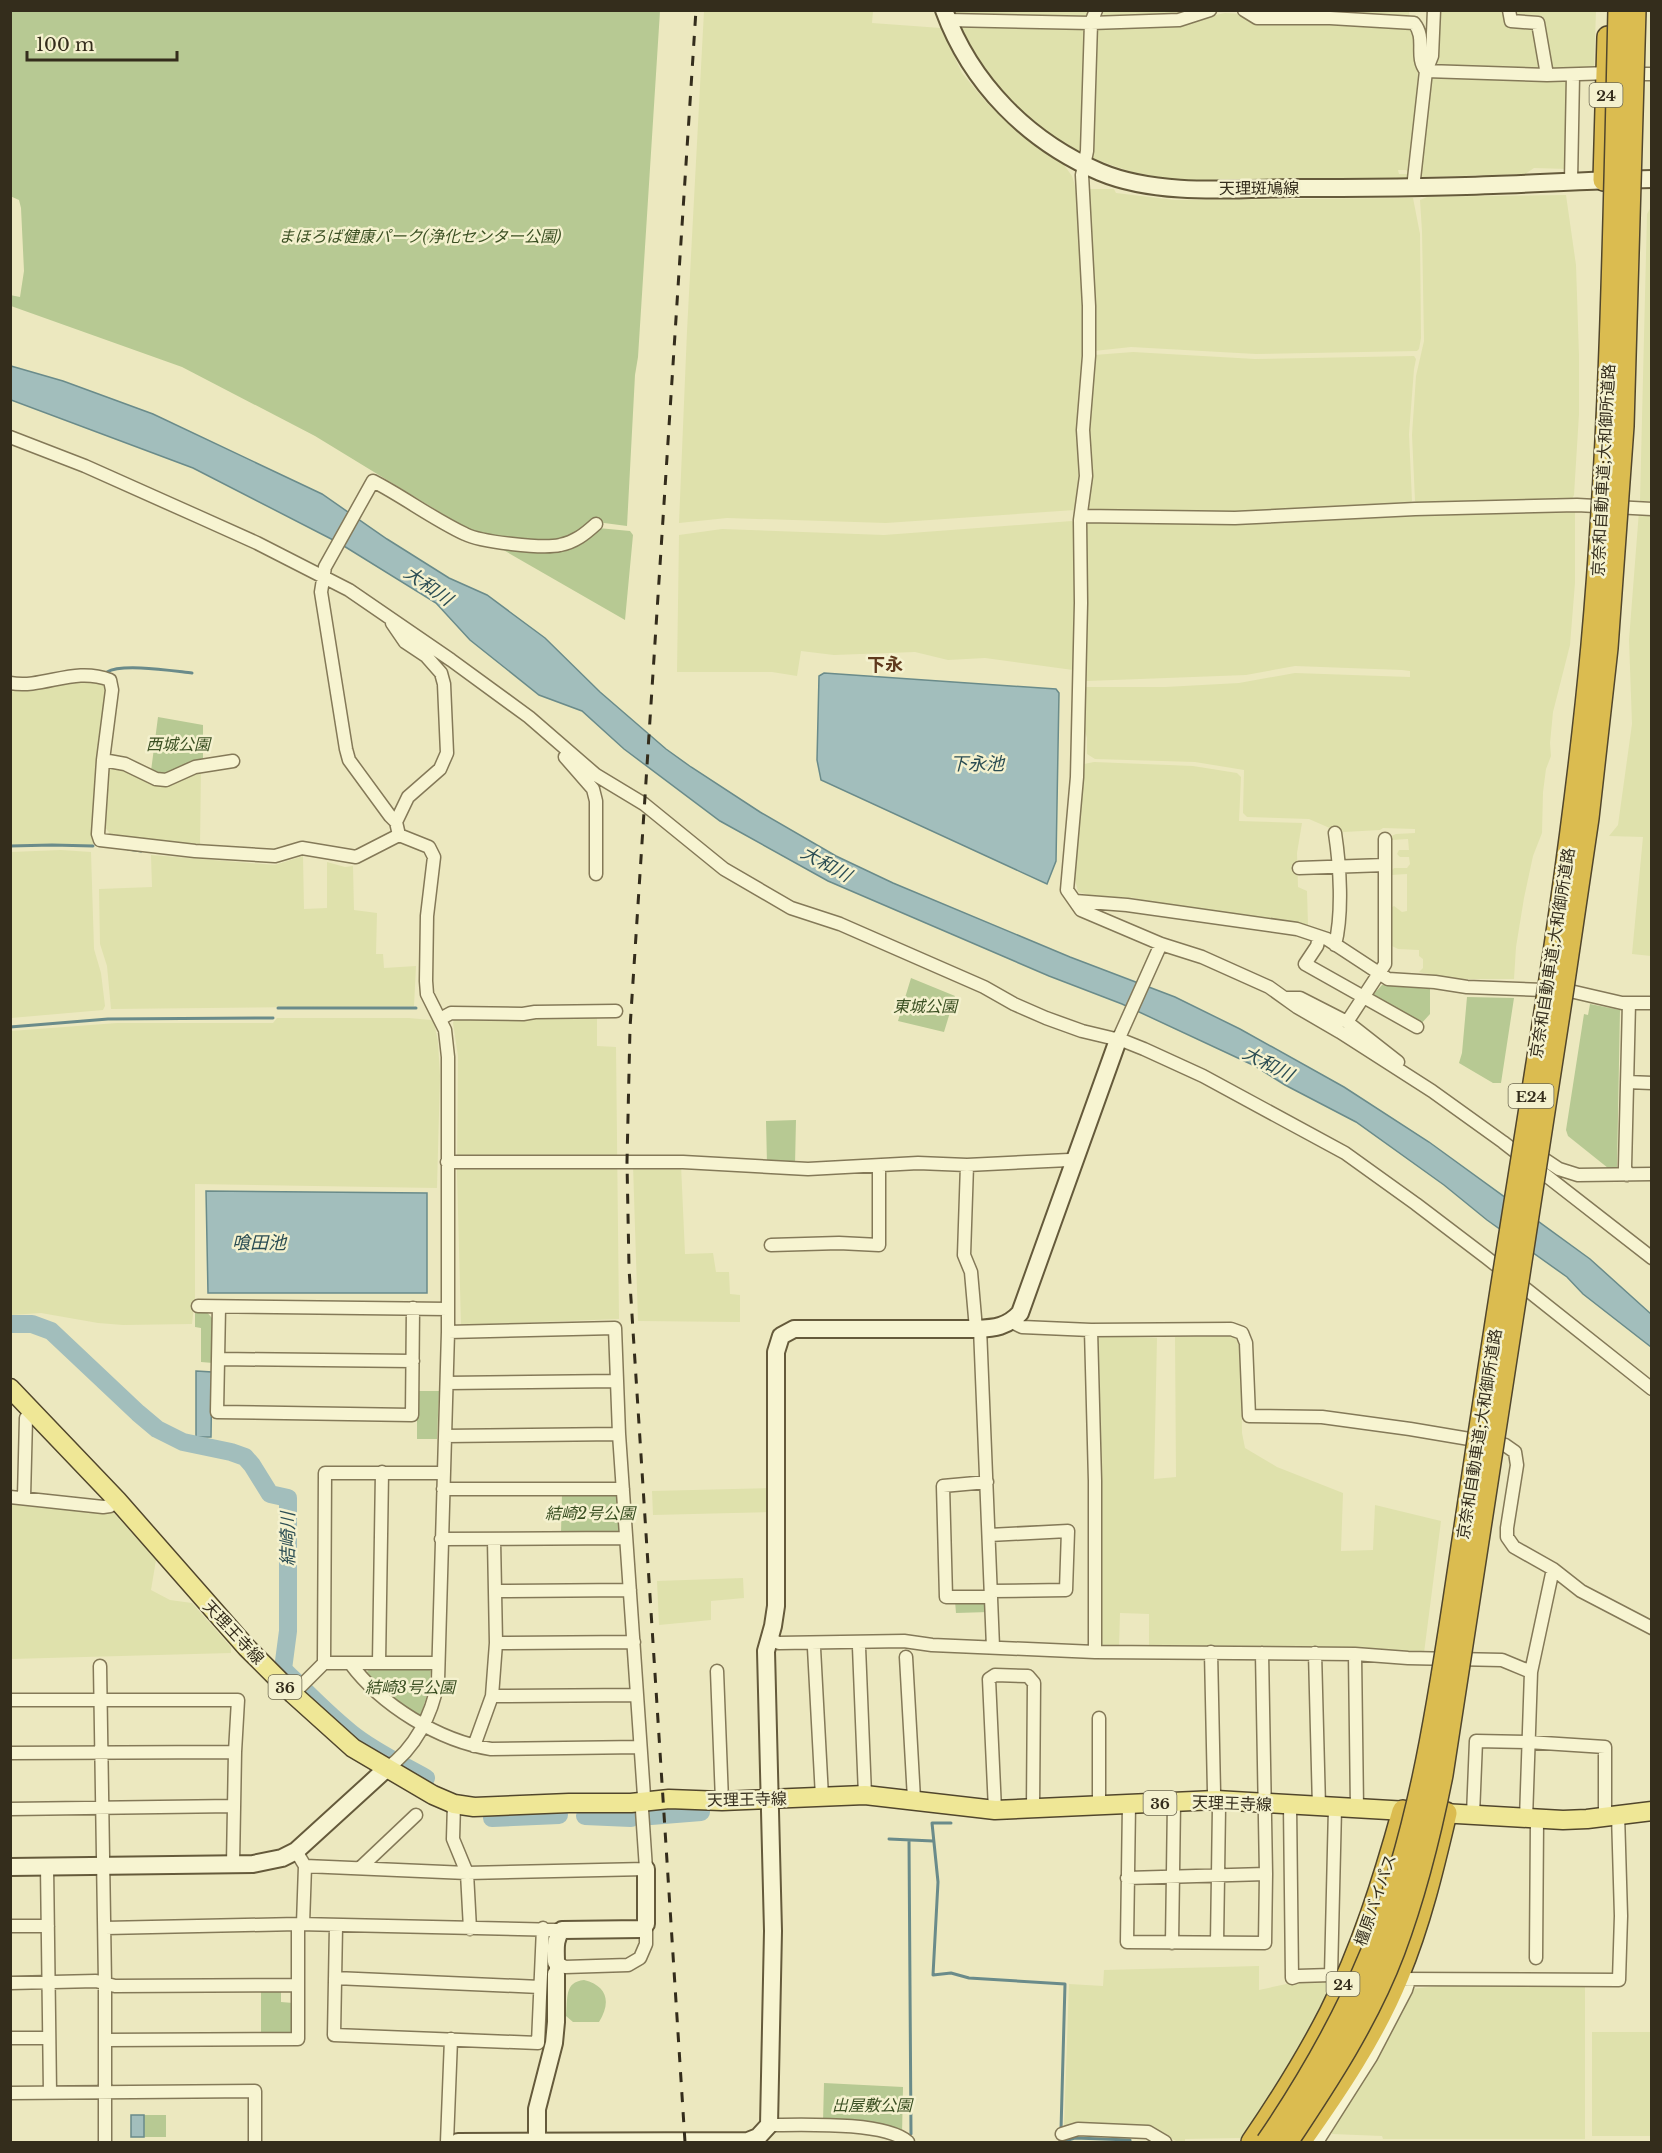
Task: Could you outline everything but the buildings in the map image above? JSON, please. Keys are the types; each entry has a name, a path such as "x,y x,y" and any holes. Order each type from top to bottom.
{"highway":[{"name":"24","path":"1604,180 1609,10"},
{"name":"京奈和自動車道;大和御所道路","path":"1266,2142 1309,2078 1335,2031 1374,1946 1415,1816 1444,1663 1568,849 1592,646 1608,425 1619,10"},
{"name":"京奈和自動車道;大和御所道路","path":"1287,2142 1325,2085 1352,2038 1393,1953 1419,1873 1442,1775 1588,818 1607,648 1623,426 1635,10"},
{"name":"24","path":"1645,10 1646,179"},
{"name":"橿原バイパス","path":"1252,2142 1300,2067 1330,2013 1339,1976 1368,1926 1403,1811"},
{"path":"1300,2142 1339,2085 1403,1979 1432,1875 1446,1813"}],"main road":[{"name":"天理王寺線","path":"19,1400 117,1500 247,1648 293,1694 353,1748 386,1769 454,1804 474,1807 631,1803 669,1799 722,1802 865,1795 995,1810 1216,1800 1531,1819 1575,1820 1652,1811"}],"street":[{"path":"1096,10 1091,23 1087,151 1083,190 1089,306 1083,430 1086,476 1081,516 1077,777 1067,890 1080,910 1160,947 1202,957 1269,987 1432,1091 1503,1142 1652,1258"},
{"path":"946,15 1091,23 1179,20 1210,10"},
{"path":"1244,10 1257,18 1330,18 1414,23 1420,30 1421,64 1426,71"},
{"path":"1416,187 1414,179 1426,71 1432,57 1434,10"},
{"path":"1509,10 1511,21 1538,23 1547,75"},
{"name":"天理斑鳩線","path":"946,15 969,61 1004,108 1048,144 1102,173 1128,180 1172,188 1416,187 1646,179"},
{"path":"1426,71 1547,75 1647,74"},
{"path":"1571,181 1573,75"},
{"path":"10,437 85,466 324,572 529,717 596,775 644,804 724,869 791,908 840,924 984,987 1046,1018 1082,1031 1120,1036 1203,1076 1345,1153 1487,1258 1651,1390"},
{"path":"399,835 396,822 349,760 321,592 324,572 373,481 467,536 560,546 579,538 596,524"},
{"path":"1081,516 1235,518 1415,509 1577,505 1652,509"},
{"path":"388,617 405,642 426,656 441,673 444,684 447,753 440,769 408,796 396,822"},
{"path":"10,683 31,684 74,675 100,676 110,680 112,690 103,760 98,834 100,840 195,851 275,856 302,848 356,857 399,835 429,847 434,857 427,916 426,981 427,994 445,1030 448,1057 447,1383 435,1699 425,1725 396,1762 375,1777 301,1859 298,2039 105,2040"},
{"path":"558,742 563,754 593,789 596,801 596,874"},
{"path":"103,760 125,764 156,779 166,780 195,766 233,761"},
{"path":"1335,833 1338,866 1338,931 1335,945"},
{"path":"1347,1022 1385,964 1385,839"},
{"path":"1299,868 1385,865"},
{"path":"1075,901 1127,905 1286,927 1319,937 1335,945 1388,980 1435,982 1467,987 1570,991 1629,1003 1652,1003"},
{"path":"1319,937 1317,946 1305,963 1417,1027"},
{"path":"764,2135 772,1931 765,1651 773,1626 776,1606 776,1352 781,1336 794,1329 978,1329 997,1328 1012,1322 1020,1312 1120,1036 1160,947"},
{"path":"1284,998 1300,998 1347,1022 1392,1056 1403,1072"},
{"path":"1627,1175 1625,1167 1629,1003"},
{"path":"441,1019 451,1013 523,1014 616,1011"},
{"path":"1626,1082 1652,1083"},
{"path":"1503,1142 1521,1144 1559,1169 1578,1175 1652,1174"},
{"path":"447,1162 683,1162 808,1169 918,1163 967,1165 1069,1160 1074,1162"},
{"path":"967,1165 964,1255 971,1272 978,1329 993,1647"},
{"path":"771,1245 839,1243 879,1245 879,1166"},
{"path":"198,1306 448,1309"},
{"path":"219,1307 218,1412 412,1415 413,1308"},
{"path":"1012,1322 1022,1327 1090,1330 1231,1329 1242,1333 1246,1343 1249,1416 1322,1417 1505,1445 1515,1452 1517,1465 1507,1537 1514,1547 1554,1569 1581,1591 1652,1628"},
{"path":"448,1332 615,1328 619,1434 643,1802 646,1944 640,1959 628,1965 559,1968"},
{"path":"1090,1330 1095,1481 1095,1652"},
{"path":"218,1359 413,1361"},
{"path":"447,1383 617,1381"},
{"path":"19,1400 26,1418 24,1497"},
{"path":"445,1436 619,1434"},
{"path":"10,1450 25,1451"},
{"path":"379,1663 382,1472"},
{"path":"293,1694 324,1663 324,1473 443,1473"},
{"path":"987,1482 943,1486 946,1597 1066,1590 1068,1531 989,1535"},
{"path":"443,1489 623,1490"},
{"path":"10,1497 103,1507 110,1506 117,1500"},
{"path":"441,1539 626,1538"},
{"path":"474,1746 492,1696 496,1643 494,1540"},
{"path":"1536,1958 1528,1742 1531,1672 1554,1569"},
{"path":"495,1591 630,1590"},
{"path":"769,1639 779,1643 904,1641 932,1645 1095,1652 1315,1653 1502,1660 1531,1672"},
{"path":"496,1643 634,1642"},
{"path":"859,1647 865,1795"},
{"path":"814,1648 822,1797"},
{"path":"1211,1652 1214,1792 1219,1807 1217,1943"},
{"path":"1129,1804 1127,1942 1265,1943 1262,1653"},
{"path":"1290,1805 1292,1978 1339,1976 1315,1653"},
{"path":"1355,1654 1357,1809"},
{"path":"906,1657 914,1799"},
{"path":"324,1663 438,1663"},
{"path":"350,1663 360,1677 390,1703 454,1740 474,1746 491,1749 640,1747"},
{"path":"100,1666 105,1928 105,2142"},
{"path":"717,1671 722,1802"},
{"path":"995,1810 989,1680 995,1675 1028,1677 1034,1683 1033,1809"},
{"path":"492,1696 637,1695"},
{"path":"10,1700 238,1700 232,1864"},
{"path":"1099,1718 1099,1806"},
{"path":"1317,2142 1371,2057 1406,1990 1403,1979 1619,1980 1621,1916 1605,1747 1476,1741 1473,1815"},
{"path":"10,1753 235,1752"},
{"path":"1172,1943 1174,1802"},
{"path":"454,1804 453,1839 467,1873 470,1929"},
{"path":"10,1809 234,1806"},
{"path":"360,1868 416,1815"},
{"path":"10,1867 232,1864 301,1859 360,1868 467,1873 646,1869"},
{"path":"47,1866 50,2092"},
{"path":"1127,1878 1266,1874"},
{"path":"105,1928 301,1924 470,1929 645,1929"},
{"path":"10,1926 48,1926"},
{"path":"336,1926 334,2035 538,2043 543,1928"},
{"path":"537,2142 537,2109 554,2043 559,1968 556,1941 557,1935 562,1930"},
{"path":"334,1978 540,1987"},
{"path":"10,1983 96,1981 115,1986 298,1984"},
{"path":"10,2038 49,2038"},
{"path":"447,2142 450,2039"},
{"path":"10,2092 255,2091 255,2142"},
{"path":"458,2142 748,2141 764,2135 823,2126 885,2131 908,2142"},
{"path":"1062,2134 1078,2129 1148,2132 1165,2142"}],"green space":[{"path":"1094,10 1089,18 956,16 954,11"},
{"name":"まほろば健康パーク(浄化センター公園)","path":"11,11 660,11 627,526 589,521 577,536 552,542 515,540 469,530 315,436 182,367 11,306 10,295 20,297 24,271 21,208 19,200 10,196"},
{"path":"704,11 873,11 872,23 941,28 962,73 986,102 1018,133 1061,161 1072,176 1078,195 1085,320 1079,416 1079,491 1075,510 886,523 727,518 679,523"},
{"path":"1101,11 1197,11 1105,17"},
{"path":"1253,11 1409,11 1410,20 1257,15"},
{"path":"1439,11 1504,11 1505,23 1531,26 1534,32 1539,72 1435,70 1439,43"},
{"path":"1515,11 1596,11 1594,68 1552,69 1549,65 1543,16 1518,14"},
{"path":"1225,13 1410,23 1418,32 1418,79 1412,162 1409,173 1406,170 1398,170 1399,174 1408,175 1406,178 1176,180 1132,172 1091,158 1093,30 1098,26 1187,21"},
{"path":"1079,25 1081,29 1087,30 1082,154 1044,130 1020,110 987,74 960,26"},
{"path":"1428,77 1566,79 1569,83 1567,169 1534,168 1525,174 1419,177"},
{"path":"1088,189 1114,189 1116,193 1175,200 1413,198 1420,234 1421,338 1419,349 1417,351 1256,354 1131,347 1094,351"},
{"path":"1566,195 1576,265 1579,356 1579,414 1574,495 1572,499 1417,503 1415,501 1412,435 1416,376 1424,341 1420,200 1427,197"},
{"path":"1651,207 1652,501 1640,501 1647,214"},
{"path":"1133,352 1255,359 1414,356 1416,359 1409,434 1412,501 1370,508 1229,514 1090,512 1088,509 1091,457 1087,432 1094,355"},
{"path":"1575,509 1575,583 1570,645 1553,712 1551,756 1546,769 1543,792 1542,833 1533,856 1524,898 1516,947 1514,979 1434,977 1419,972 1423,968 1423,959 1419,956 1419,950 1398,949 1392,946 1391,908 1394,906 1402,912 1407,911 1407,874 1391,875 1390,872 1394,868 1407,868 1410,864 1409,857 1400,857 1397,854 1399,850 1409,850 1408,839 1391,840 1389,837 1396,834 1415,833 1415,829 1383,828 1344,832 1309,819 1247,817 1243,813 1244,770 1195,762 1095,759 1087,754 1083,689 1086,687 1165,687 1239,683 1295,673 1410,677 1410,671 1295,666 1246,675 1083,680 1084,525 1087,519"},
{"path":"1639,511 1651,511 1651,956 1632,954 1643,837 1609,836 1618,825 1632,724 1629,640"},
{"path":"1072,521 1075,525 1073,670 985,658 948,660 915,652 834,655 801,651 797,676 772,672 677,672 679,535 722,529 884,535"},
{"path":"598,528 630,531 633,535 625,620 493,544 531,549"},
{"path":"77,678 98,680 107,690 98,757 93,846 11,846 11,689"},
{"name":"西城公園","path":"158,717 203,725 203,762 164,777 151,771"},
{"path":"1094,762 1193,766 1237,773 1241,777 1239,821 1302,823 1297,853 1298,887 1307,891 1308,925 1145,902 1135,898 1093,896 1078,892 1075,864 1082,766"},
{"path":"108,766 124,767 141,774 201,770 200,845 112,836 104,826"},
{"path":"61,850 91,852 94,949 101,973 105,1006 103,1010 11,1018 11,852"},
{"path":"151,855 275,865 303,856 304,909 327,908 327,862 345,867 353,866 354,910 377,913 376,954 383,954 384,968 416,966 414,1006 111,1009 107,966 100,944 99,889 152,887"},
{"name":"東城公園","path":"911,978 955,996 944,1032 898,1021"},
{"path":"1382,985 1430,989 1430,1014 1420,1025 1372,996"},
{"path":"1467,997 1514,998 1501,1083 1493,1083 1459,1063"},
{"path":"1590,1004 1620,1010 1617,1168 1608,1168 1568,1136 1566,1130 1584,1014 1588,1015"},
{"path":"597,1016 597,1046 616,1047 619,1319 461,1325 457,1173 458,1056 453,1023 455,1017"},
{"path":"277,1018 409,1018 434,1022 440,1076 437,1188 195,1184 195,1297 192,1324 123,1325 41,1313 11,1315 11,1031 117,1023 273,1023"},
{"path":"796,1120 795,1165 767,1164 766,1121"},
{"path":"633,1165 681,1165 685,1254 713,1253 716,1272 729,1272 730,1294 740,1295 740,1322 638,1321"},
{"path":"195,1310 205,1310 212,1318 213,1363 201,1362 201,1328 195,1327"},
{"path":"1095,1336 1157,1338 1154,1479 1176,1477 1175,1337 1229,1336 1235,1338 1241,1346 1242,1433 1245,1448 1277,1467 1343,1493 1341,1551 1373,1550 1375,1505 1441,1521 1424,1653 1152,1647 1149,1646 1149,1614 1120,1613 1119,1647 1101,1648 1101,1504"},
{"path":"417,1391 439,1391 437,1439 417,1439"},
{"path":"769,1488 769,1512 653,1515 652,1491"},
{"name":"結崎2号公園","path":"562,1493 612,1493 617,1497 619,1533 561,1533"},
{"path":"10,1502 112,1511 156,1560 151,1590 170,1600 192,1603 231,1647 231,1653 11,1659"},
{"path":"743,1578 744,1598 711,1601 711,1620 659,1625 657,1581"},
{"path":"982,1600 988,1603 989,1612 956,1613 955,1601"},
{"name":"結崎3号公園","path":"370,1668 427,1668 431,1671 428,1692 421,1714 418,1715 390,1697 364,1676"},
{"path":"1259,1966 1259,1990 1291,1983 1334,1980 1334,1994 1290,2069 1242,2138 1176,2141 1148,2127 1075,2124 1064,2126 1069,1984 1103,1986 1104,1970"},
{"path":"584,1980 598,1986 605,1996 605,2008 599,2022 573,2022 566,2016 570,1988 578,1981"},
{"path":"1493,1980 1585,1982 1585,2139 1383,2139 1382,2136 1332,2134 1332,2128 1411,1989"},
{"path":"281,1989 281,2002 293,2003 294,2030 288,2035 261,2035 261,1990"},
{"path":"1592,2032 1651,2032 1651,2136 1592,2136"},
{"name":"出屋敷公園","path":"824,2083 903,2087 902,2135 823,2122"},
{"path":"144,2115 166,2115 166,2137 144,2137"}],"water":[{"name":"大和川","path":"11,366 63,381 153,414 322,494 449,578 487,595 545,638 600,692 666,749 760,812 836,856 893,883 1070,957 1175,997 1240,1029 1344,1087 1429,1142 1590,1259 1651,1314 1651,1347 1583,1294 1567,1277 1356,1122 1285,1085 1255,1066 1122,1004 1049,976 828,881 720,821 624,749 582,711 539,695 470,640 436,603 339,543 193,468 11,400"},
{"name":"下永池","path":"824,673 1056,689 1059,693 1056,861 1047,884 821,780 817,760 819,676"},
{"name":"喰田池","path":"206,1191 427,1193 427,1293 208,1293"},
{"path":"196,1371 212,1372 211,1437 196,1437"},
{"path":"131,2115 144,2115 144,2137 131,2137"}],"waterway":[{"path":"107,672 114,669 135,668 192,673"},
{"path":"10,846 93,846"},
{"path":"128,849 141,851"},
{"path":"278,1008 416,1008"},
{"path":"10,1027 108,1019 273,1018"},
{"name":"結崎川","path":"10,1324 32,1324 51,1331 157,1429 183,1442 245,1457 270,1494 288,1498 288,1631 283,1669 324,1710 360,1740 426,1778"},
{"name":"結崎川","path":"651,1816 701,1812"},
{"name":"結崎川","path":"492,1818 559,1815"},
{"name":"結崎川","path":"585,1816 631,1818"},
{"path":"951,1823 932,1823 938,1882 933,1975 951,1973 969,1978 1065,1984 1061,2130"},
{"path":"889,1839 933,1841"},
{"path":"909,1840 911,2134"},
{"path":"1061,2142 1075,2138 1130,2140 1130,2142"}],"railway":[{"path":"685,2142 629,1268 627,1162 630,1028 696,10"}],"district":[{"name":"下永","path":"885,665"}]}
